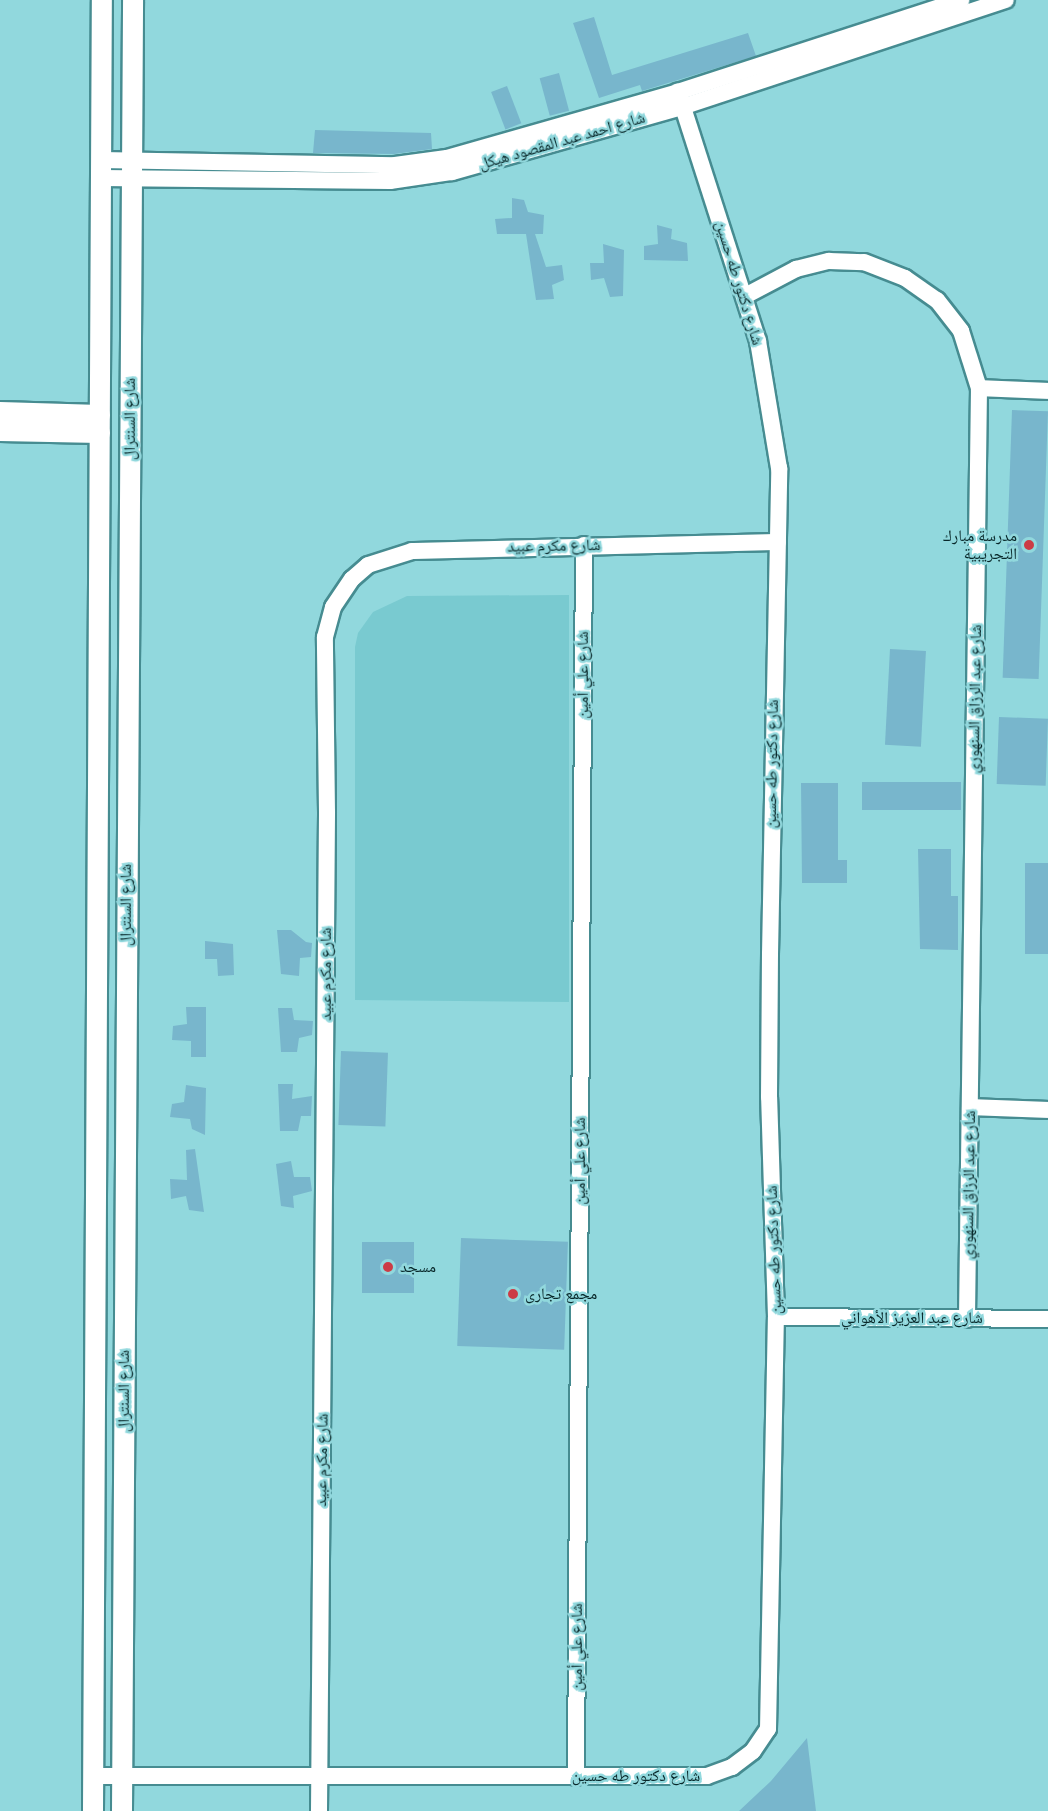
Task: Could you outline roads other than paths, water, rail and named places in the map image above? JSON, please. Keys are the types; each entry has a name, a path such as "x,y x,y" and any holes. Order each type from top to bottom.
{"street":[{"name":"شارع السنترال","path":"93,1811 102,0"},
{"name":"شارع السنترال","path":"122,1811 134,0"},
{"name":"شارع احمد عبد المقصود هيكل","path":"101,169 390,181 452,172 680,99 1006,0"},
{"name":"شارع احمد عبد المقصود هيكل","path":"680,99 923,6 953,1"},
{"name":"شارع دكتور طه حسين","path":"93,1776 707,1776 732,1767 753,1751 768,1729 776,1317 769,1088 772,735 778,542 776,445 758,341 680,99"},
{"name":"شارع عبد الرزاق السنهوري","path":"745,296 796,269 829,261 864,262 905,278 937,300 961,331 978,388 967,1319"},
{"path":"978,388 1048,391"},
{"path":"0,412 100,424"},
{"path":"0,431 100,424"},
{"name":"شارع مكرم عبيد","path":"319,1811 327,812 325,637 333,607 352,579 387,556 447,548 778,542"},
{"name":"شارع علي أمين","path":"576,1777 584,545"},
{"path":"970,1107 1048,1110"},
{"name":"شارع عبد العزيز الأهواني","path":"776,1317 1048,1319"}],"place":[{"name":"مدرسة مبارك التجريبية","path":"1029,545"},
{"name":"مسجد","path":"388,1267"},
{"name":"مجمع تجارى","path":"513,1294"}]}
